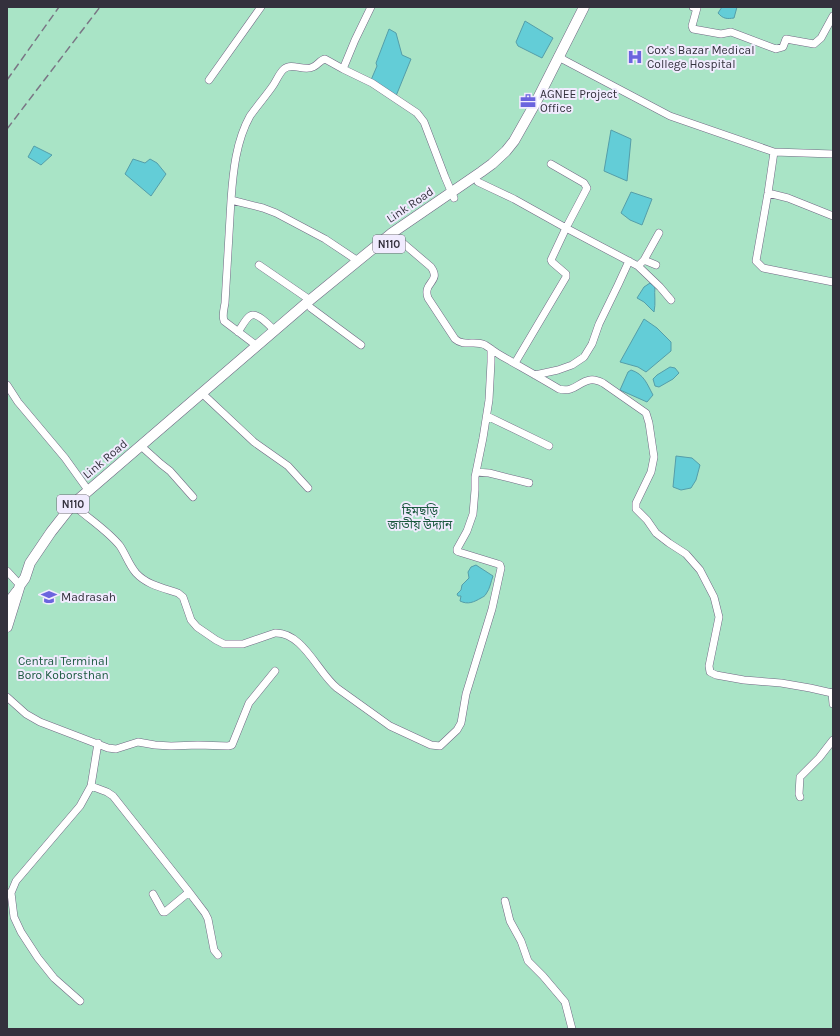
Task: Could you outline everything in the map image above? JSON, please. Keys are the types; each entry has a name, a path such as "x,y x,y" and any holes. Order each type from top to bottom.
{"highway":[{"name":"Link Road","path":"22,581 30,563 51,532 73,504 88,490 206,397 392,232 453,195 478,182 498,167 523,138 535,117 584,7"},
{"name":"Link Road","path":"22,581 37,566 56,536 78,509 202,392 274,330 311,304 453,195 506,151 520,131 591,7"},
{"name":"N110","path":"7,627 22,581"}],"main road":[{"path":"7,595 22,581"},
{"path":"7,603 22,581"}],"street":[{"path":"209,80 261,7"},
{"path":"343,69 357,35 371,7"},
{"path":"693,7 697,8 692,26 694,29 721,34 731,32 776,49 783,47 786,39 814,44 821,38 833,16"},
{"path":"561,58 670,116 774,152 833,154"},
{"path":"257,346 224,321 222,315 225,303 232,182 242,134 250,117 285,67 290,66 306,69 313,68 322,59 325,59 372,83 417,113 424,122 453,195"},
{"path":"774,152 756,260 763,268 833,282"},
{"path":"515,363 566,277 566,274 551,260 587,188 584,183 551,164"},
{"path":"478,182 514,199 638,266 671,300"},
{"path":"768,193 788,198 833,216"},
{"path":"231,200 276,213 325,239 358,261"},
{"path":"638,266 644,260 659,233"},
{"path":"397,238 435,272 435,276 426,293 459,342 480,343 559,389 570,390 590,380 603,383 646,413 654,457 651,472 636,503 636,509 647,520 656,533 686,554 700,570 714,597 719,618 710,672 716,675 744,680 781,683 832,693 833,704"},
{"path":"644,260 656,265"},
{"path":"535,375 572,365 584,357 592,344 599,324 628,261"},
{"path":"259,265 311,304 361,345"},
{"path":"238,332 250,316 254,315 258,316 274,330"},
{"path":"78,509 109,534 119,546 136,572 144,579 152,585 181,595 191,620 197,627 216,640 224,644 243,644 275,633 293,638 301,644 330,683 390,726 431,745 440,746 457,730 461,723 466,694 492,609 501,568 498,564 457,551 467,531 473,514 475,477 487,416 491,370 491,349"},
{"path":"7,385 18,402 65,458 88,490"},
{"path":"206,397 254,442 288,466 308,488"},
{"path":"487,416 549,446"},
{"path":"143,448 170,471 193,497"},
{"path":"476,472 489,473 529,483"},
{"path":"7,571 22,581"},
{"path":"7,697 26,714 40,722 108,748 116,749 138,742 171,746 198,745 224,747 232,745 249,703 275,671"},
{"path":"800,797 800,777 819,758 833,740"},
{"path":"80,1001 54,978 38,958 14,917 9,893 16,881 80,806 91,786 98,743"},
{"path":"91,786 113,796 189,892 208,919 214,950 218,955"},
{"path":"154,894 163,912 165,912 189,892"},
{"path":"505,901 510,921 521,942 528,961 565,1002 572,1029"}],"green space":[{"name":"হিমছড়ি জাতীয় উদ্যান","path":"7,7 833,7 833,1029 7,1029"}],"water":[{"path":"722,7 737,7 734,18 725,18 720,15 718,13"},
{"path":"525,21 553,38 542,58 518,46 516,42"},
{"path":"389,29 396,33 402,55 411,59 396,96 371,80"},
{"path":"611,130 631,139 627,181 604,171"},
{"path":"34,146 52,155 41,165 28,157"},
{"path":"133,159 145,163 150,159 157,163 166,174 151,196 125,174"},
{"path":"631,192 652,199 642,225 630,220 621,213"},
{"path":"650,283 655,286 654,312 644,302 637,298 644,287"},
{"path":"644,319 657,328 671,342 671,351 646,372 638,367 620,362"},
{"path":"670,367 675,368 679,373 673,379 659,387 655,386 653,379"},
{"path":"631,370 642,377 653,395 647,402 620,390 628,372"},
{"path":"676,456 692,458 700,465 696,480 691,488 681,490 673,487"},
{"path":"476,565 493,576 486,595 476,601 466,603 460,601 461,596 458,596 457,594 461,590 462,585 469,578 468,572 471,567"}],"railway":[{"path":"7,80 59,7"},
{"path":"7,129 100,7"}],"place":[{"name":"Cox's Bazar Medical College Hospital","path":"635,57"},
{"name":"AGNEE Project Office","path":"528,101"},
{"name":"Madrasah","path":"49,597"}],"park label":[{"name":"Central Terminal Boro Koborsthan","path":"63,668"}]}
